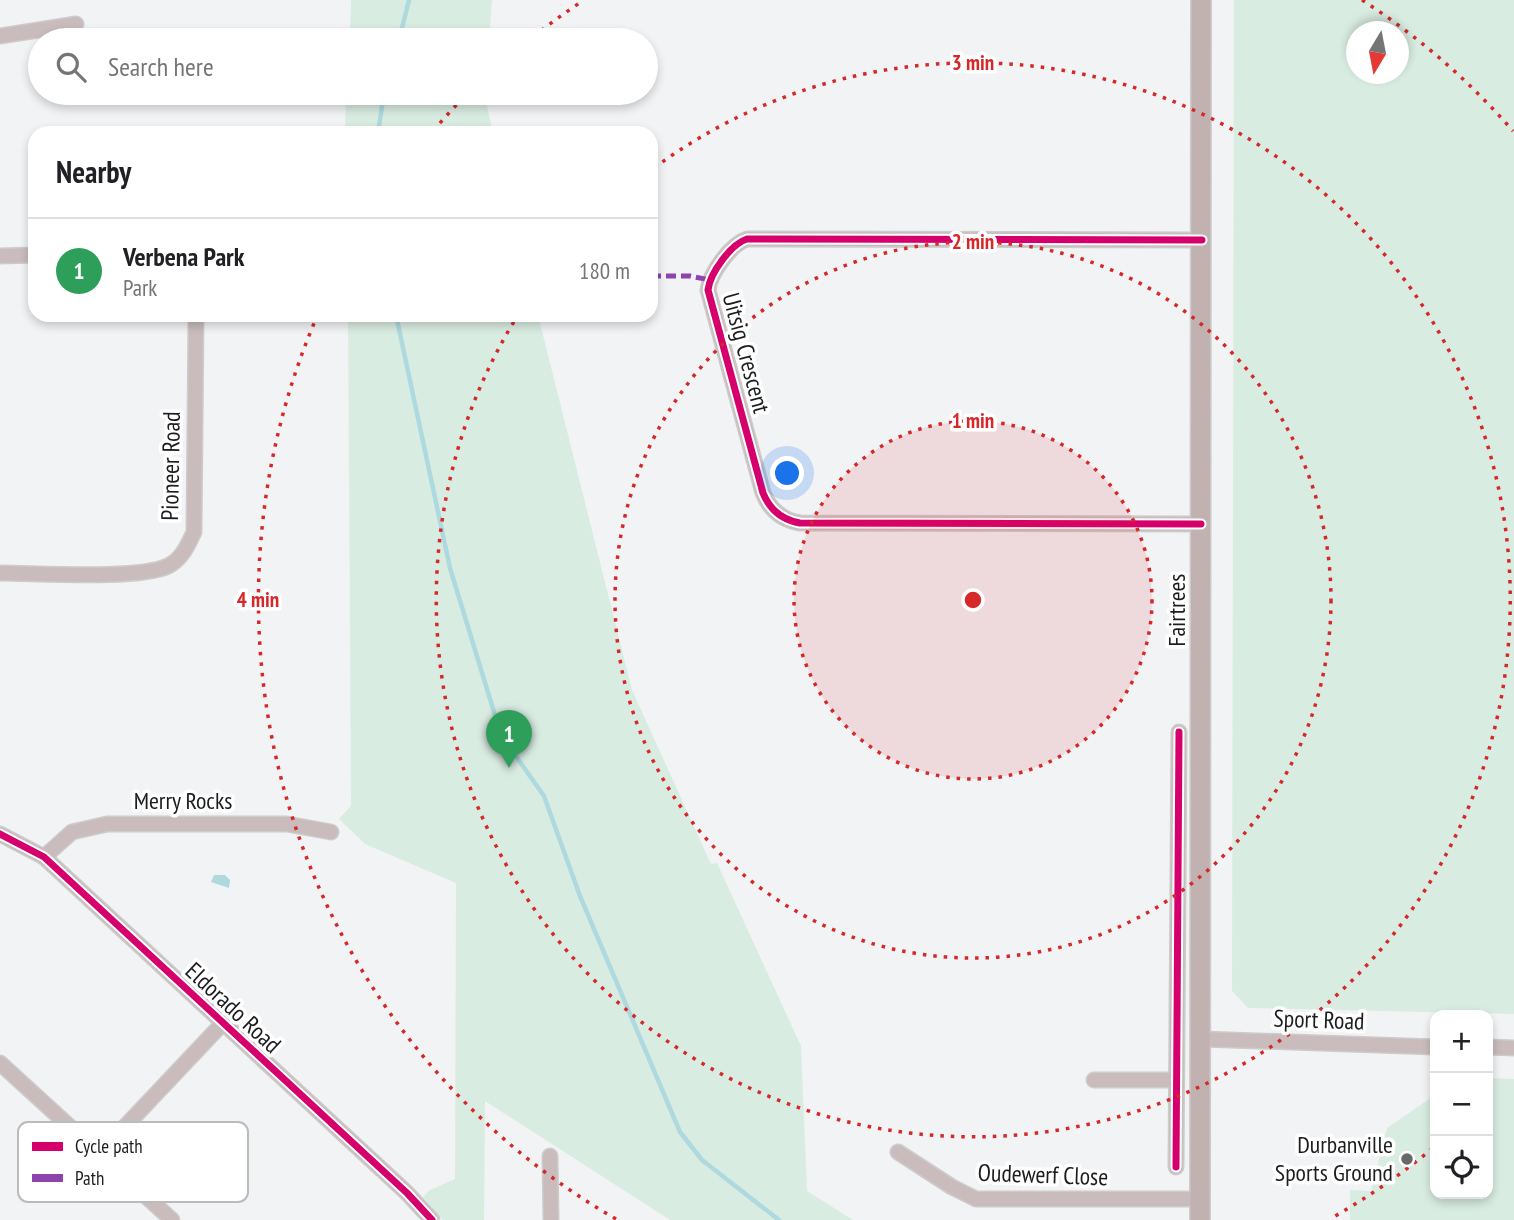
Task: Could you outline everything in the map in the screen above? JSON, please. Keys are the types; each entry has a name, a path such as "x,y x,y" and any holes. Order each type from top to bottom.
{"main road":[{"name":"Fairtrees","path":"1200,1220 1201,0"}],"street":[{"path":"51,28 76,24"},
{"path":"0,36 28,32"},
{"name":"Uitsig Crescent","path":"1201,524 800,523 786,519 774,511 763,493 708,290 712,276 736,244 747,239 1202,240"},
{"path":"0,256 28,256"},
{"name":"Pioneer Road","path":"0,573 137,573 168,566 179,558 194,532 196,322"},
{"path":"1176,1167 1178,732"},
{"name":"Merry Rocks","path":"44,857 72,832 107,824 287,824 331,832"},
{"name":"Eldorado Road","path":"0,834 44,857 407,1193 432,1220"},
{"path":"1178,840 1201,839"},
{"path":"129,1122 222,1024"},
{"name":"Sport Road","path":"1202,1038 1430,1047"},
{"path":"1493,1047 1514,1048"},
{"path":"0,1063 66,1122"},
{"path":"1094,1080 1176,1080"},
{"name":"Oudewerf Close","path":"898,1152 976,1199 1200,1199"},
{"path":"550,1156 551,1220"},
{"path":"153,1202 172,1220"}],"green space":[{"path":"351,0 492,0 490,28 350,28"},
{"path":"1234,0 1514,0 1514,1014 1493,1014 1493,1010 1430,1010 1430,1012 1248,1008 1232,991"},
{"path":"346,105 487,105 491,126 345,126"},
{"path":"348,322 540,322 632,690 711,864 717,863 801,1046 807,1191 853,1220 670,1220 485,1101 484,1220 443,1220 423,1197 430,1190 455,1179 456,883 365,844 339,819 351,806"},
{"name":"Durbanville Sports Ground","path":"1493,1078 1514,1079 1514,1220 1350,1220 1350,1190 1371,1191 1387,1128 1430,1098 1430,1199 1493,1199"}],"water":[{"path":"214,875 225,875 230,880 229,888 211,882"}],"waterway":[{"path":"402,28 409,0"},
{"path":"379,126 382,105"},
{"path":"397,322 450,568 501,735 544,796 580,896 680,1132 702,1160 779,1220"}],"marked path":[{"path":"658,276 690,276 710,280"}],"cycle path":[{"path":"1201,524 800,523 782,517 769,504 763,493 708,290 722,260 734,247 747,239 1202,240"},
{"path":"1176,1167 1179,732"},
{"path":"0,834 44,857 407,1193 432,1220"}],"place":[{"name":"Verbena Park","path":"509,768"},
{"name":"Durbanville Sports Ground","path":"1407,1159"}]}
